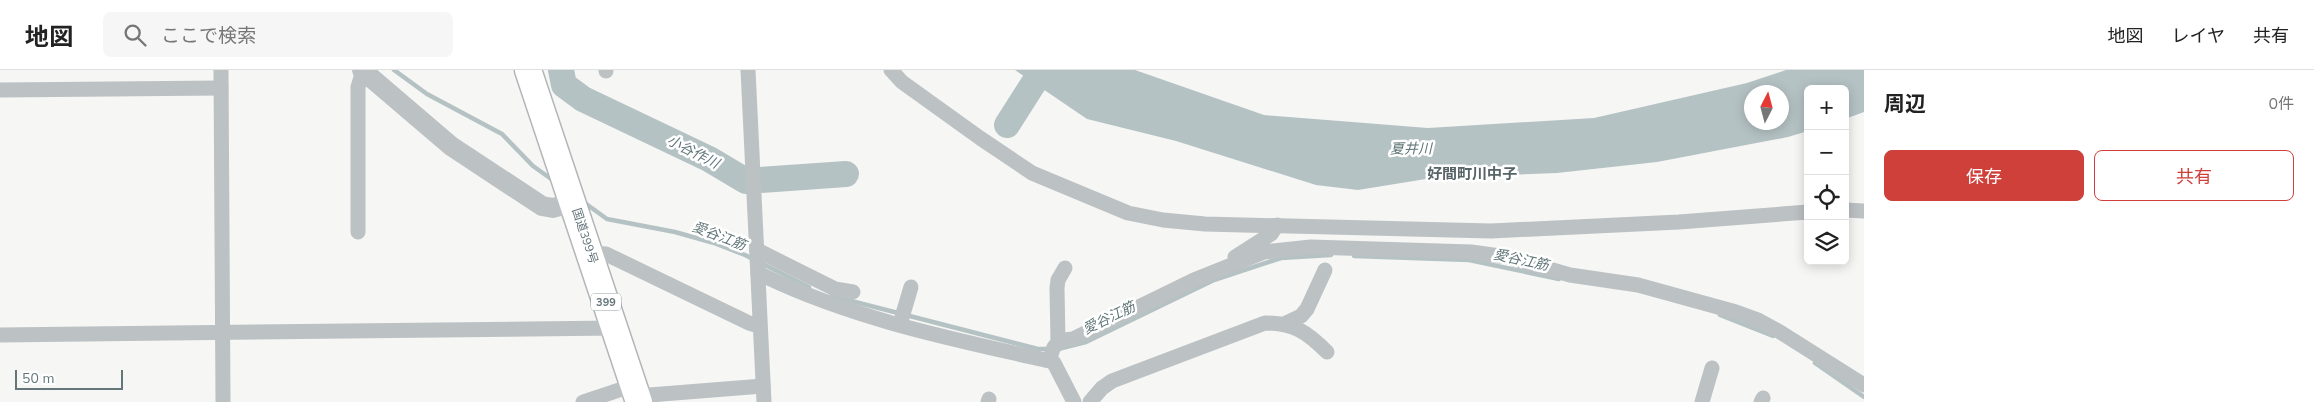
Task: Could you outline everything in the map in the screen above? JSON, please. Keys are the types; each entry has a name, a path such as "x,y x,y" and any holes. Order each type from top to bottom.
{"highway":[{"name":"国道399号","path":"528,70 574,202 636,394"}],"street":[{"path":"221,70 223,402"},
{"path":"358,232 358,87 362,70 451,146 542,206 553,208 574,202"},
{"path":"748,70 758,250 756,279 764,402"},
{"path":"891,70 902,82 1032,173 1078,194 1128,213 1163,220 1205,224 1491,231 1679,222 1804,212"},
{"path":"0,90 221,88"},
{"path":"1849,210 1864,211"},
{"path":"1228,265 1242,251 1270,234 1277,225"},
{"path":"1050,361 1052,347 1058,341 1073,339 1228,265 1264,252 1311,247 1471,252 1507,257 1570,275 1638,285 1678,294 1758,320 1864,385"},
{"path":"758,250 835,289 853,292"},
{"path":"590,253 606,254 749,323 759,326"},
{"path":"1058,341 1057,288 1058,280 1065,268"},
{"path":"1284,324 1300,316 1307,309 1325,270"},
{"path":"758,271 826,303 900,324 1050,361 1054,363 1074,402"},
{"path":"900,324 911,287"},
{"path":"1090,402 1107,385 1132,373 1265,323 1284,324 1309,334 1327,352"},
{"path":"0,335 615,328"},
{"path":"1702,402 1712,368"},
{"path":"584,402 636,394 763,386"}],"water":[{"name":"夏井川","path":"1015,70 1135,70 1264,115 1428,128 1594,118 1747,83 1786,70 1864,70 1864,112 1849,118 1849,85 1804,85 1804,132 1788,137 1657,162 1557,173 1432,178 1358,190 1316,185 1176,141 1087,119"}],"waterway":[{"name":"愛谷江筋","path":"394,70 427,94 502,134 533,166 554,181"},
{"name":"小谷作川","path":"561,70 564,85 583,99 709,159 746,181 846,174"},
{"name":"小谷作川","path":"1007,125 1042,70"},
{"name":"愛谷江筋","path":"582,201 607,219 675,232 714,243 745,255 809,287"},
{"name":"愛谷江筋","path":"1058,349 1086,342 1214,280 1281,258 1331,255"},
{"name":"愛谷江筋","path":"1354,256 1469,260 1559,279"},
{"name":"愛谷江筋","path":"832,296 1038,349 1050,349"},
{"name":"愛谷江筋","path":"1720,315 1773,336"},
{"name":"愛谷江筋","path":"1815,363 1864,397"}],"district":[{"name":"好間町川中子","path":"1472,174"}]}
